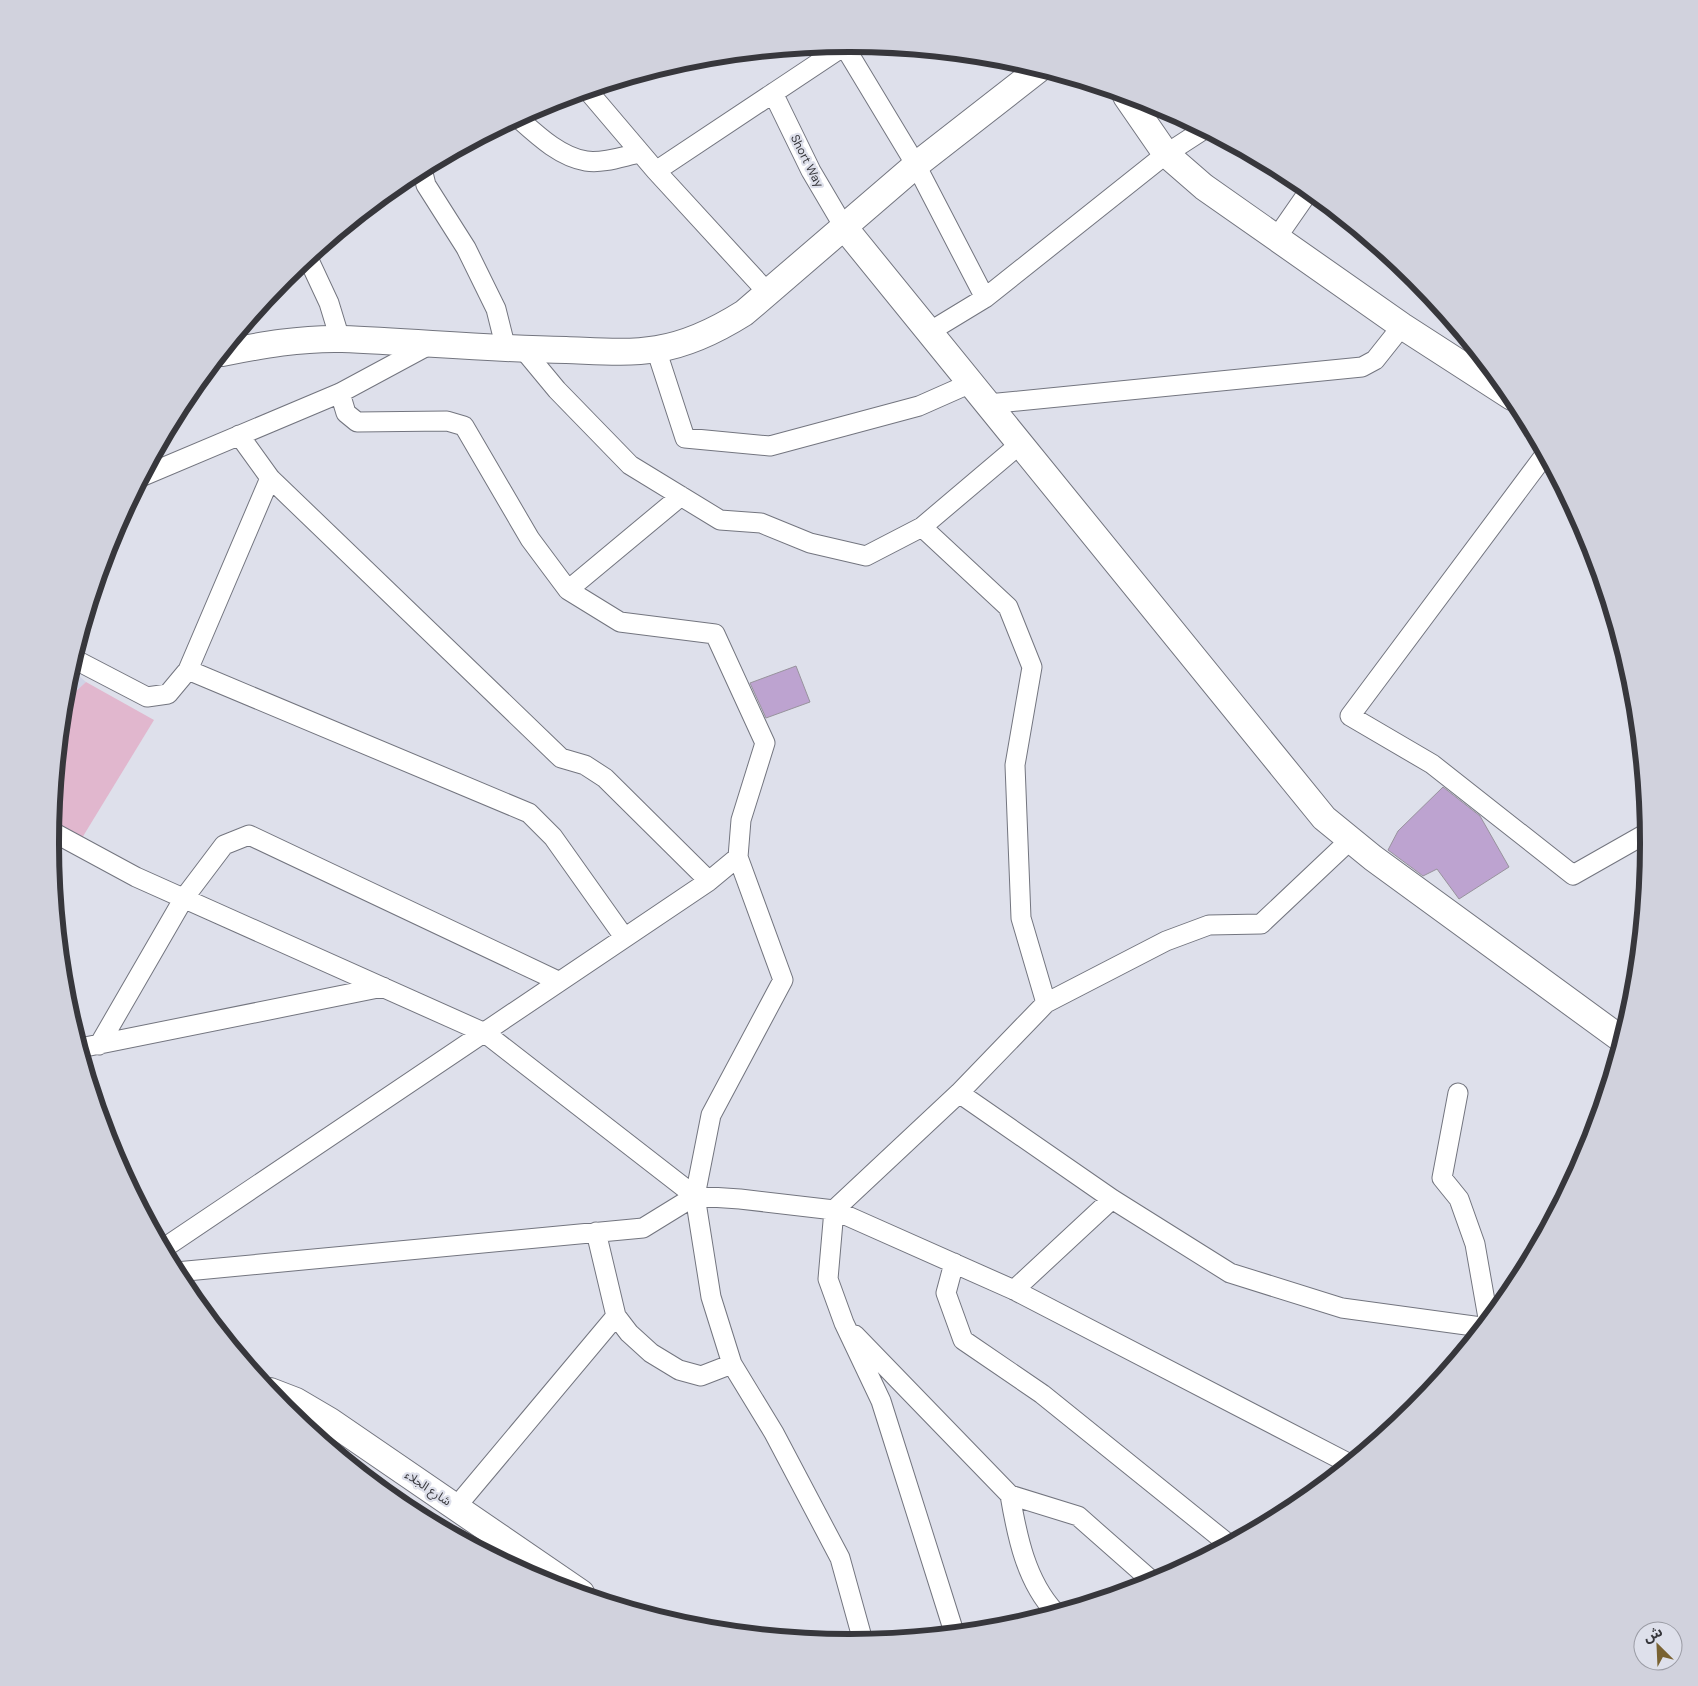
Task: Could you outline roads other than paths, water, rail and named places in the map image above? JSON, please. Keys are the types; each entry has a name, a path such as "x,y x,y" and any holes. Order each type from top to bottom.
{"main road":[{"path":"231,351 275,342 340,339 515,349 620,351 656,349 687,342 717,330 744,313 916,164 1033,74"},
{"path":"1133,105 1166,154 1204,187 1402,326 1492,384"},
{"path":"844,227 1303,795 1349,840 1616,1035"},
{"name":"شارع الجلاء","path":"285,1397 330,1421 456,1507 523,1561 539,1570"}],"street":[{"path":"849,52 916,164 985,298"},
{"path":"656,171 834,53"},
{"name":"Short Way","path":"773,93 811,171 844,227"},
{"path":"592,95 656,171 768,293"},
{"path":"524,123 544,140 570,156 587,162 640,153"},
{"path":"929,332 985,298 1166,154 1198,133"},
{"path":"424,177 426,185 466,248 515,349 630,465 720,520 761,523 810,543 866,556 922,527 1020,444"},
{"path":"1277,237 1304,197"},
{"path":"311,265 329,303 340,339"},
{"path":"988,404 1362,367 1375,360 1402,326"},
{"path":"151,473 340,393 431,344"},
{"path":"656,349 685,438 770,446 919,406 971,383"},
{"path":"340,393 346,413 356,422 447,421 464,426 530,539 568,590 620,622 715,634 766,742 740,820 738,857 783,980 711,1115 695,1196 711,1297 732,1364 774,1433 840,1558 861,1634"},
{"path":"239,435 270,478 562,758 585,765 605,778 709,881"},
{"path":"1541,460 1350,716 1432,764 1573,875 1640,837"},
{"path":"80,662 147,697 168,694 188,670 270,478"},
{"path":"568,590 681,496"},
{"path":"922,527 1008,607 1032,667 1015,765 1021,918 1046,1003"},
{"path":"188,670 529,813 552,837 624,937"},
{"path":"58,835 136,877 485,1032 695,1196 740,1199 834,1210 1014,1290 1343,1459"},
{"path":"99,1045 184,898 224,845 249,835 558,982"},
{"path":"952,1627 881,1401 844,1323 828,1279 834,1210 959,1093 1046,1003 1174,938 1209,925 1261,924 1349,840"},
{"path":"168,1245 709,881 738,857"},
{"path":"85,1047 383,987"},
{"path":"959,1093 1112,1199 1230,1272 1342,1308 1474,1326"},
{"path":"1458,1093 1442,1178 1459,1198 1475,1244 1486,1309"},
{"path":"185,1271 643,1228 695,1196"},
{"path":"1014,1290 1112,1199"},
{"path":"596,1232 616,1316 629,1333 651,1353 679,1370 701,1376 732,1364"},
{"path":"954,1263 946,1293 963,1340 1042,1394 1223,1539"},
{"path":"456,1507 616,1316"},
{"path":"844,1323 1010,1495 1078,1516 1146,1575"},
{"path":"1010,1495 1019,1546 1045,1602 1051,1608"}]}
